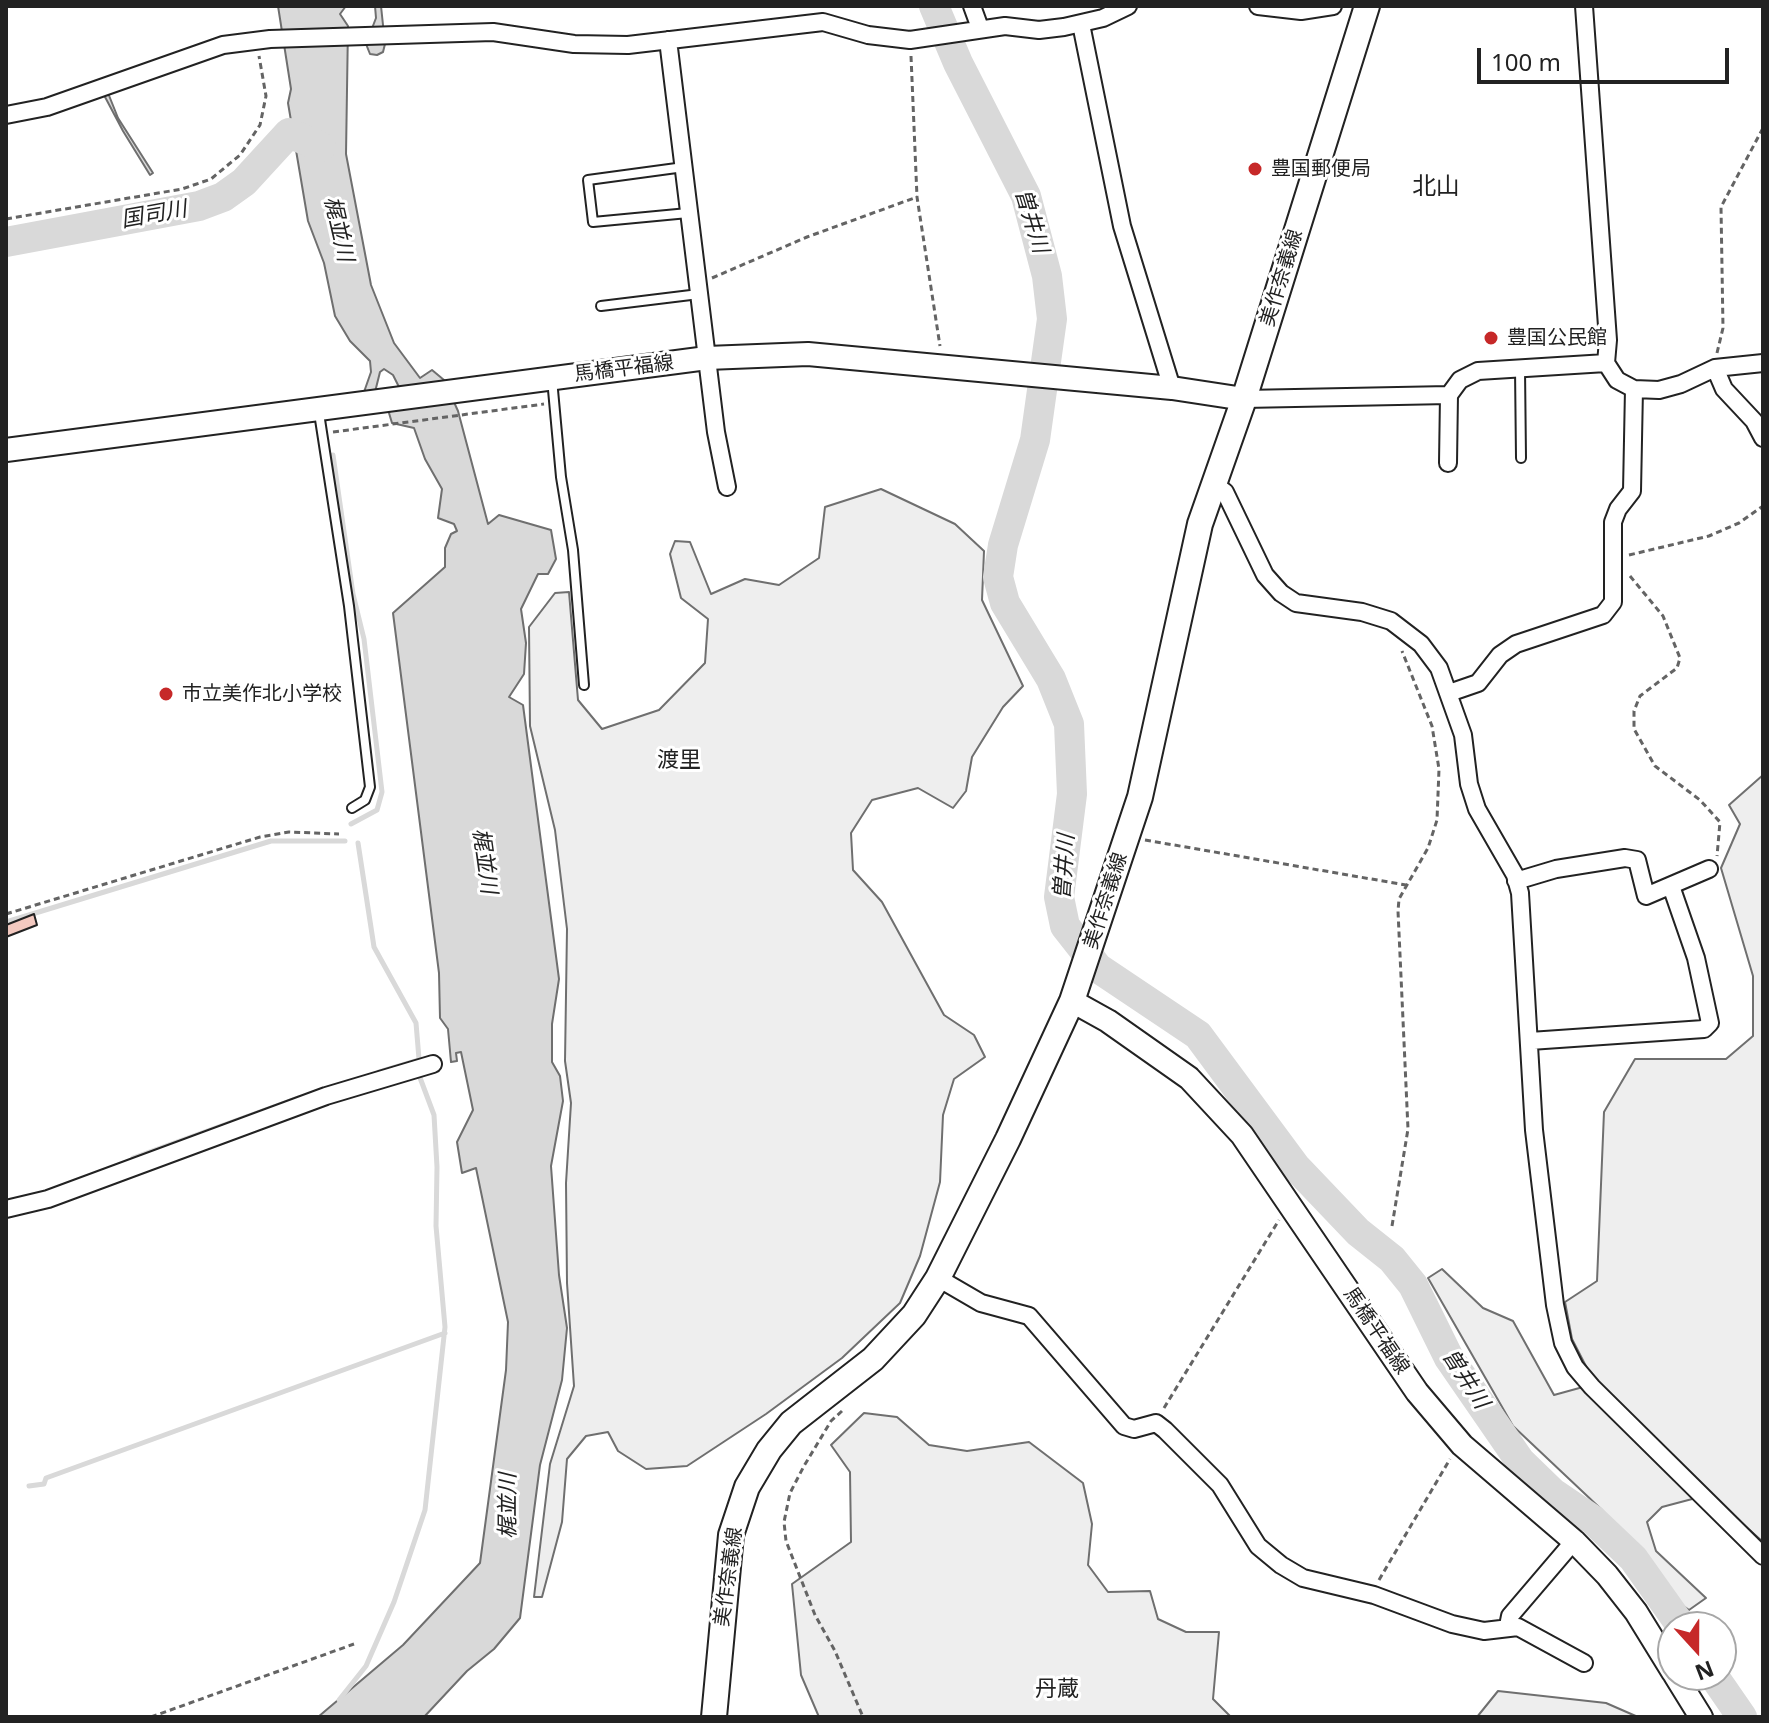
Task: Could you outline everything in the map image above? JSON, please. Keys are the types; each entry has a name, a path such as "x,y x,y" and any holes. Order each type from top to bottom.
{"main road":[{"name":"美作奈義線","path":"714,1717 731,1535 747,1487 791,1423 873,1359 914,1315 938,1278 1072,1001 1144,782 1200,524 1244,399 1367,6"},
{"name":"馬橋平福線","path":"6,450 707,358 808,354 1172,388 1244,399"},
{"name":"馬橋平福線","path":"1072,1001 1108,1021 1189,1078 1242,1135 1417,1392 1462,1445 1574,1541 1636,1612 1657,1646"},
{"name":"馬橋平福線","path":"1685,1691 1701,1717"}],"street":[{"path":"790,6 794,24"},
{"path":"972,6 975,29"},
{"path":"6,115 47,107 223,45 263,40 493,32 574,44 628,45 823,22 868,35 910,40 1005,26 1039,30 1081,24 1128,6"},
{"path":"1258,6 1301,11 1333,6"},
{"path":"1584,6 1604,281 1606,363 1617,380 1634,389 1659,390 1681,384 1715,368 1763,363"},
{"path":"1081,24 1122,226 1172,388"},
{"path":"668,40 707,358 727,487"},
{"path":"1448,463 1449,395 1460,380 1478,371 1606,363"},
{"path":"1715,368 1724,389 1754,421 1763,438"},
{"path":"1449,693 1478,683 1500,655 1516,644 1603,615 1613,602 1613,522 1618,509 1632,491 1634,389"},
{"path":"1244,399 1449,395"},
{"path":"1214,484 1225,492 1265,575 1281,593 1296,603 1362,612 1391,621 1421,644 1439,668 1463,735 1469,784 1477,809 1516,881 1523,928 1534,1130 1555,1305 1563,1343 1575,1367 1592,1387 1763,1556"},
{"path":"1516,881 1556,869 1625,858 1637,860 1646,896 1709,869"},
{"path":"1530,1041 1704,1029 1710,1023 1696,958 1671,886"},
{"path":"6,1209 48,1199 326,1096 433,1064"},
{"path":"938,1278 981,1303 1029,1316 1124,1426 1134,1429 1156,1423 1220,1485 1258,1546 1281,1565 1317,1582 1374,1595 1452,1624 1484,1631 1508,1626 1529,1632 1584,1663"},
{"path":"1508,1626 1510,1616 1574,1541"}],"lane":[{"path":"684,167 588,180 593,222 689,213"},
{"path":"601,306 699,288"},
{"path":"1520,368 1521,458"},
{"path":"548,378 575,560 584,685"},
{"path":"321,408 370,787 365,800 352,808"}],"path":[{"path":"6,219 182,189 211,179 240,155 260,125 266,96 263,40"},
{"path":"910,40 917,197 943,366"},
{"path":"1715,368 1723,328 1721,207 1763,128"},
{"path":"699,288 917,197"},
{"path":"330,432 548,403"},
{"path":"1613,560 1709,536 1739,523 1763,506"},
{"path":"1613,560 1621,565 1663,616 1680,658 1677,668 1640,696 1634,711 1634,729 1655,766 1700,800 1720,822 1716,863 1709,869"},
{"path":"1391,621 1432,726 1439,769 1437,820 1428,848 1406,885 1398,911 1397,965 1408,1084 1408,1129 1392,1226"},
{"path":"6,914 260,837 289,832 339,834"},
{"path":"1128,835 1406,885"},
{"path":"1156,1423 1289,1203"},
{"path":"849,1404 831,1421 804,1466 790,1493 784,1522 786,1541 815,1615 835,1651 863,1717"},
{"path":"1374,1595 1377,1582 1462,1445"},
{"path":"151,1717 354,1644"}],"shaded area":[{"path":"881,489 955,524 984,551 982,600 1023,686 1003,707 972,757 966,791 953,808 918,788 872,800 851,833 853,870 882,902 944,1015 974,1035 985,1057 954,1079 943,1115 940,1182 920,1256 900,1303 842,1358 766,1414 687,1466 646,1469 618,1451 608,1432 586,1436 567,1459 562,1522 542,1597 534,1597 550,1464 574,1386 567,1283 566,1183 571,1103 565,1061 567,929 555,830 530,726 529,627 555,593 569,592 578,700 602,729 659,710 705,663 708,619 681,598 670,554 675,541 690,542 711,594 745,579 779,585 819,558 825,507"},
{"path":"1763,775 1763,1542 1714,1498 1696,1498 1662,1507 1647,1522 1656,1551 1706,1598 1689,1610 1671,1597 1645,1557 1601,1509 1513,1426 1428,1278 1442,1269 1483,1308 1513,1321 1554,1395 1583,1387 1590,1374 1572,1339 1565,1302 1597,1281 1604,1112 1635,1059 1726,1059 1753,1036 1753,976 1721,868 1740,824 1729,805"},
{"path":"864,1413 897,1417 929,1445 967,1451 1029,1442 1083,1483 1092,1524 1088,1565 1108,1592 1150,1591 1158,1619 1186,1632 1219,1632 1213,1699 1231,1717 819,1717 801,1675 792,1584 851,1542 850,1472 831,1445"},
{"path":"1498,1691 1606,1703 1638,1717 1477,1717"}],"water":[{"name":"梶並川","path":"278,6 346,6 340,14 348,26 346,154 371,285 394,343 420,378 432,370 444,380 458,411 488,524 499,515 551,530 556,559 548,574 538,574 521,609 526,643 524,674 509,697 523,705 559,979 552,1024 552,1062 560,1076 563,1101 551,1166 559,1275 567,1328 562,1380 540,1465 520,1618 494,1649 467,1671 424,1717 318,1717 403,1645 480,1563 506,1370 508,1322 476,1168 462,1173 457,1142 473,1110 461,1052 456,1053 457,1061 451,1062 448,1029 440,1018 439,973 393,613 445,567 445,548 451,534 457,531 454,524 438,518 442,489 425,459 414,428 392,423 389,413 399,387 393,375 384,369 380,372 374,396 364,392 371,372 370,361 350,341 335,316 324,263 308,221 288,103 291,89"},
{"path":"375,6 381,6 385,44 383,52 377,55 370,54 366,44 376,18"},
{"path":"108,93 118,118 153,173 150,175 104,95"}],"building":[{"path":"34,914 37,925 6,937 6,925"}],"waterway":[{"name":"曽井川","path":"934,6 958,63 1026,196 1047,276 1052,319 1035,440 1003,545 998,577 1005,603 1051,679 1069,724 1072,794 1059,897 1065,926 1098,968 1198,1035 1295,1166 1358,1232 1392,1259 1413,1285 1449,1358 1520,1461 1553,1493 1593,1520 1633,1558 1671,1611"},
{"name":"国司川","path":"6,242 199,206 223,197 244,182 289,133 321,147"},
{"path":"333,455 353,594 364,639 382,792 377,810 351,824"},
{"path":"6,922 271,841 345,841"},
{"path":"358,843 374,947 416,1023 419,1059"},
{"path":"379,1072 419,1060"},
{"path":"339,1700 366,1666 394,1602 425,1510 445,1327 436,1226 434,1115 419,1075"},
{"path":"133,1158 298,1098"},
{"path":"29,1486 44,1484 46,1478 445,1333"},
{"name":"曽井川","path":"1724,1691 1742,1717"}],"place":[{"name":"豊国郵便局","path":"1255,169"},
{"name":"豊国公民館","path":"1491,338"},
{"name":"市立美作北小学校","path":"166,694"}],"district":[{"name":"北山","path":"1436,187"},
{"name":"渡里","path":"679,761"},
{"name":"丹蔵","path":"1057,1690"}]}
